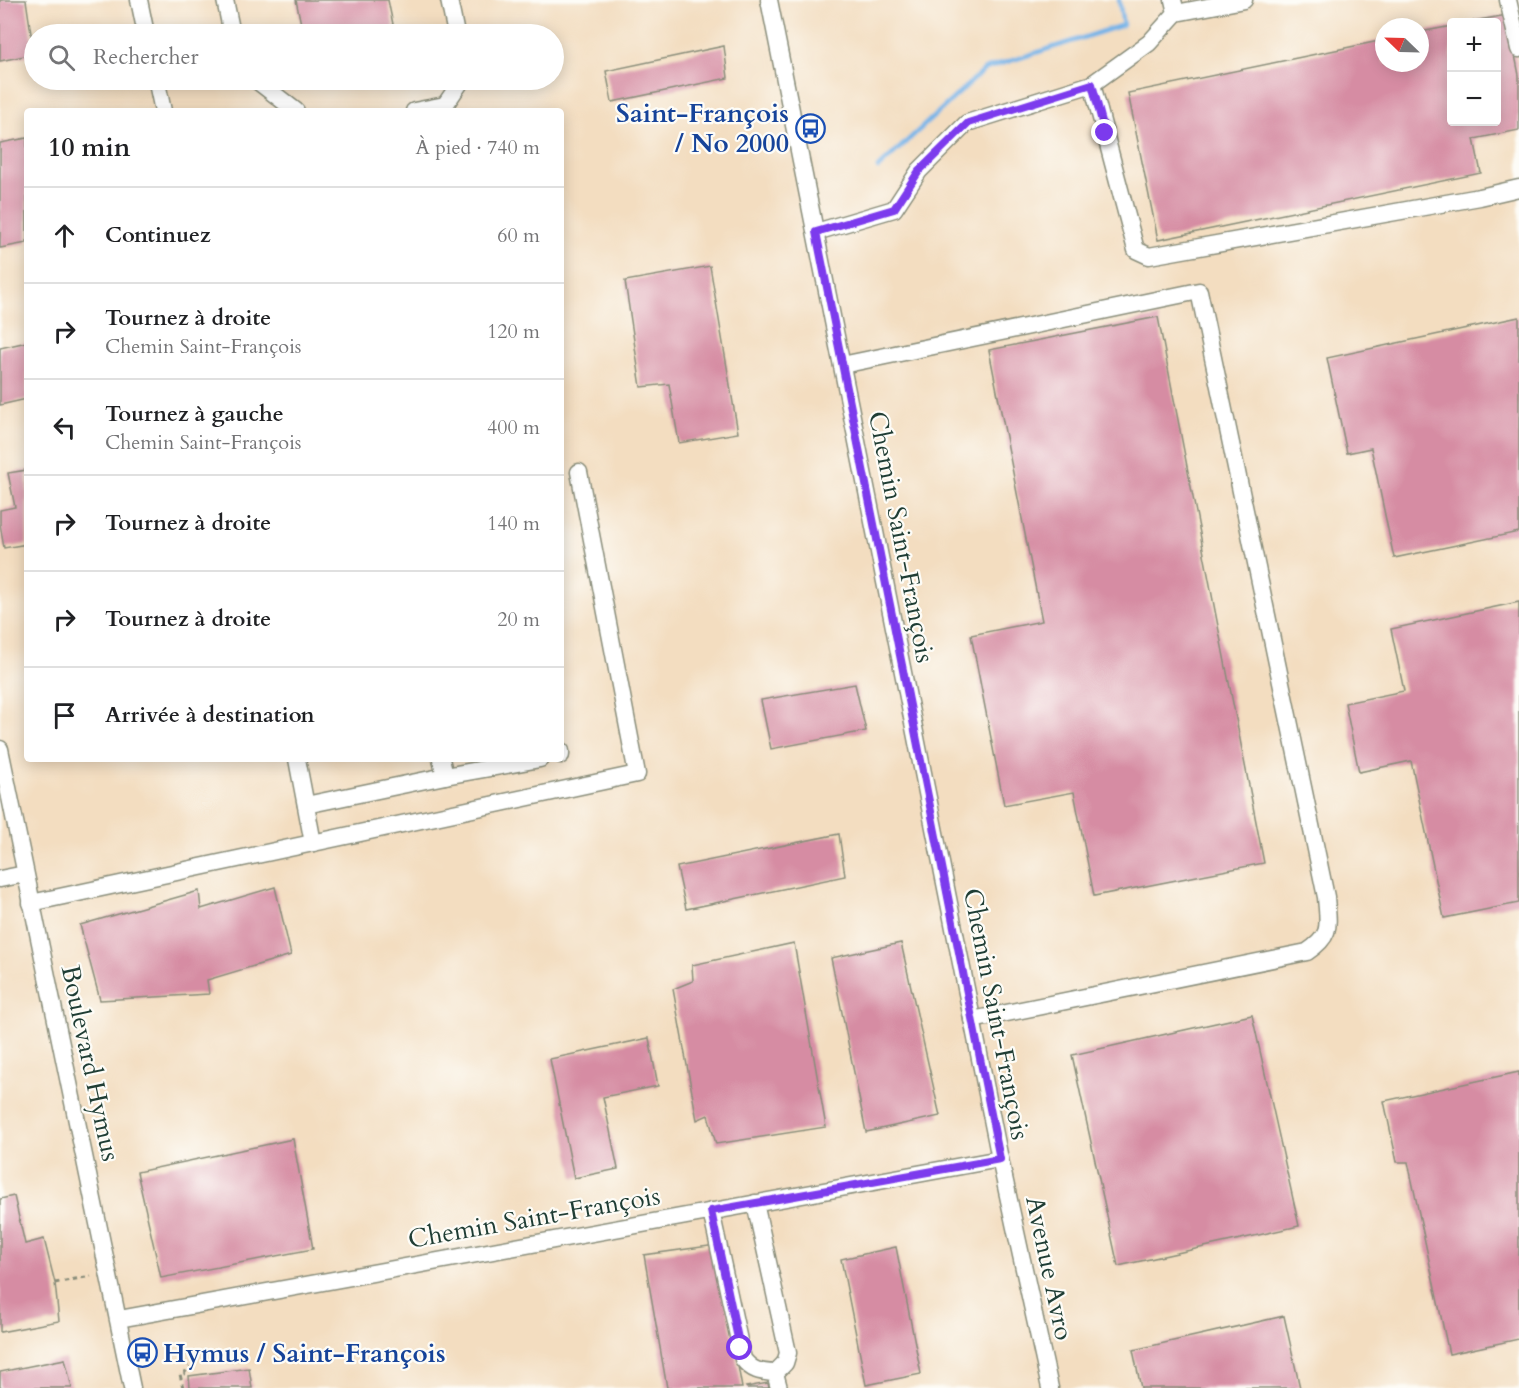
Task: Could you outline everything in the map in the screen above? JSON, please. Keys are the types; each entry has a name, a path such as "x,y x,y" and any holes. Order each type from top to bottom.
{"street":[{"path":"139,0 144,24"},
{"path":"225,0 230,24"},
{"path":"449,0 454,24"},
{"name":"Chemin Saint-François","path":"119,1319 1000,1159 769,0"},
{"path":"816,232 894,209 919,171 968,123 1092,84 1149,44 1174,6 1245,0"},
{"path":"1508,0 1519,49"},
{"path":"1092,84 1136,250 1149,256 1480,197 1519,188"},
{"path":"162,90 163,108"},
{"path":"269,90 292,108"},
{"path":"446,108 456,90"},
{"path":"842,365 1199,291 1326,897 1328,927 1322,942 1307,952 972,1020"},
{"path":"31,903 637,774 579,472"},
{"name":"Boulevard Hymus","path":"1,755 132,1388"},
{"path":"298,762 313,843"},
{"path":"306,805 443,767 504,762"},
{"path":"0,879 25,874"},
{"name":"Avenue Avro","path":"1000,1159 1050,1388"},
{"path":"711,1211 742,1359 749,1367 777,1380 788,1353 756,1203"}],"path":[{"path":"55,1283 91,1276"},
{"path":"183,1388 180,1374 184,1374 189,1366"}],"building":[{"path":"0,0 26,0 30,24 24,24 24,56 0,61"},
{"path":"296,0 388,0 393,24 301,24"},
{"path":"1507,15 1519,75 1519,130 1474,139 1481,173 1158,240 1128,93 1375,42 1375,72 1429,72 1429,30 1447,27 1447,126 1501,126 1501,18 1490,18"},
{"path":"724,46 728,78 612,102 606,71"},
{"path":"24,139 24,244 0,248 0,143"},
{"path":"710,266 738,433 679,443 669,384 641,387 625,281"},
{"path":"1158,317 1264,863 1094,896 1074,792 1004,805 971,635 1042,621 989,350"},
{"path":"1519,317 1519,532 1394,558 1371,448 1347,453 1327,358"},
{"path":"24,343 24,400 0,405 0,348"},
{"path":"24,470 24,545 4,548 0,510 15,507 8,473"},
{"path":"1519,602 1519,903 1444,918 1411,761 1359,772 1345,703 1404,691 1391,629"},
{"path":"855,684 866,731 771,749 761,700"},
{"path":"839,834 845,876 686,909 677,867"},
{"path":"275,887 291,955 207,980 209,994 100,1000 80,925 199,891 201,909"},
{"path":"794,943 826,1127 716,1144 708,1115 697,1120 673,989 693,981 692,965"},
{"path":"901,943 940,1116 866,1132 831,958"},
{"path":"1252,1015 1299,1226 1118,1266 1072,1055"},
{"path":"649,1038 658,1086 603,1097 618,1169 574,1178 550,1059"},
{"path":"1519,1072 1519,1339 1449,1354 1408,1162 1397,1162 1384,1101"},
{"path":"293,1139 313,1249 161,1278 137,1172"},
{"path":"14,1196 25,1244 44,1239 55,1283 59,1321 0,1332 0,1199"},
{"path":"716,1245 742,1388 667,1388 644,1255"},
{"path":"896,1247 921,1374 866,1385 841,1259"},
{"path":"1284,1316 1300,1388 1141,1388 1133,1350"},
{"path":"65,1359 72,1388 0,1388 0,1372"},
{"path":"249,1368 252,1388 190,1388 189,1376"},
{"path":"768,1383 769,1388 746,1387"}],"waterway":[{"path":"878,168 985,69 1123,25 1119,0"}],"place":[{"name":"Saint-François / No 2000","path":"810,128"},
{"name":"Hymus / Saint-François","path":"142,1353"}],"route":[{"path":"740,1348 711,1211 1000,1159 816,232 894,209 919,171 968,123 1092,84 1105,133"}]}
